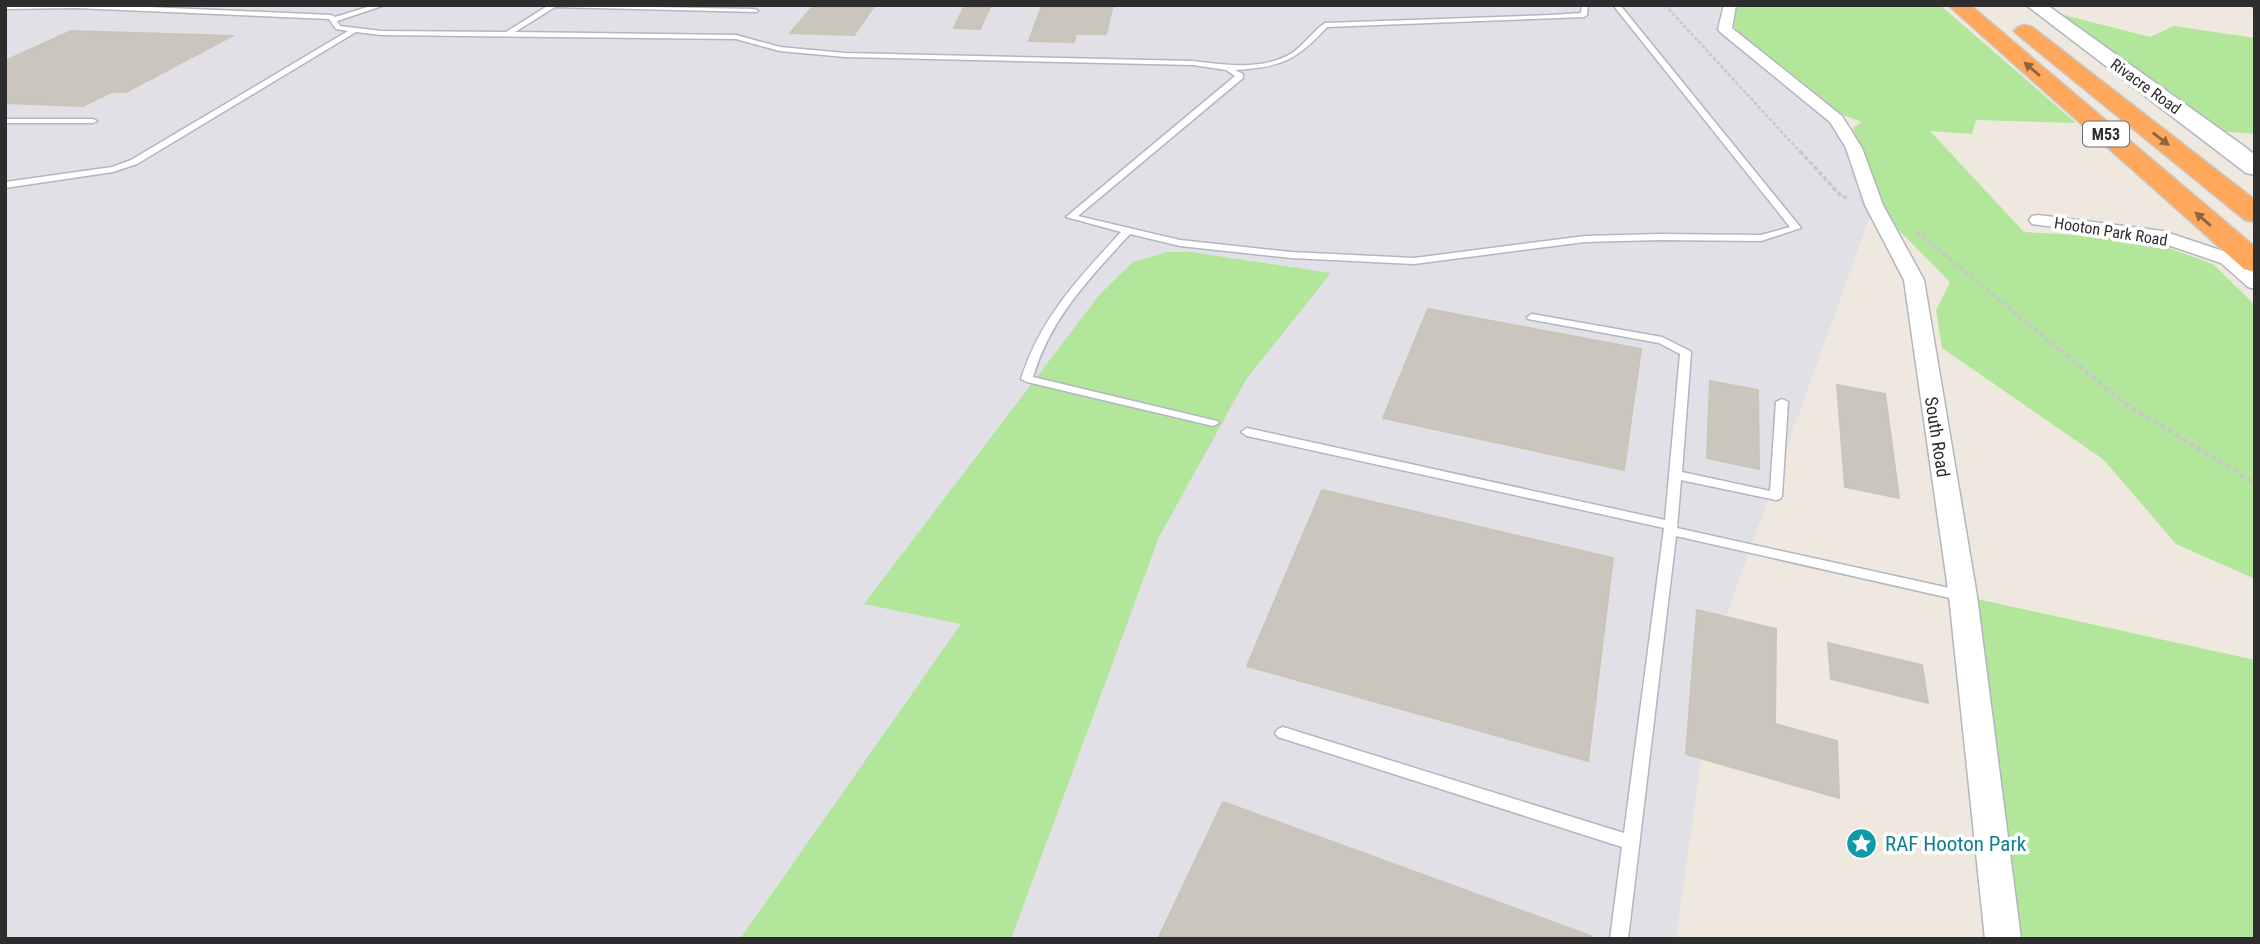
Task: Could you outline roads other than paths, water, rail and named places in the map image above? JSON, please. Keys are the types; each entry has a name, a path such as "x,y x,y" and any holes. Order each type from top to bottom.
{"highway":[{"name":"M53","path":"1958,5 2255,263"},
{"name":"M53","path":"1993,5 2255,214"}],"main road":[{"name":"Rivacre Road","path":"2035,5 2255,168"}],"street":[{"name":"South Road","path":"1730,5 1725,29 1836,119 1854,148 1874,205 1914,280 1963,596 2003,939"},
{"name":"Hooton Park Road","path":"2038,220 2155,235 2228,259 2255,283"}],"lane":[{"path":"333,20 382,5"},
{"path":"508,34 554,5 755,11"},
{"path":"5,7 76,6 331,18 338,27 353,31 736,37 780,49 845,55 1193,63 1228,68 1270,66 1302,51 1325,25 1380,20 1515,21 1584,15 1585,5"},
{"path":"1228,68 1240,76 1071,217 1180,243 1291,255 1414,261 1585,239 1761,238 1796,228 1616,5"},
{"path":"166,19 188,11"},
{"path":"5,185 113,169 134,162 353,31"},
{"path":"5,121 93,121"},
{"path":"1128,230 1052,316 1030,364 1027,379 1213,423"},
{"path":"1532,317 1662,340 1686,353 1671,528 1619,939"},
{"path":"1676,475 1776,496 1782,402"},
{"path":"1247,432 1963,596"},
{"path":"1283,733 1632,843"}],"place":[{"name":"RAF Hooton Park","path":"1862,844"}]}
